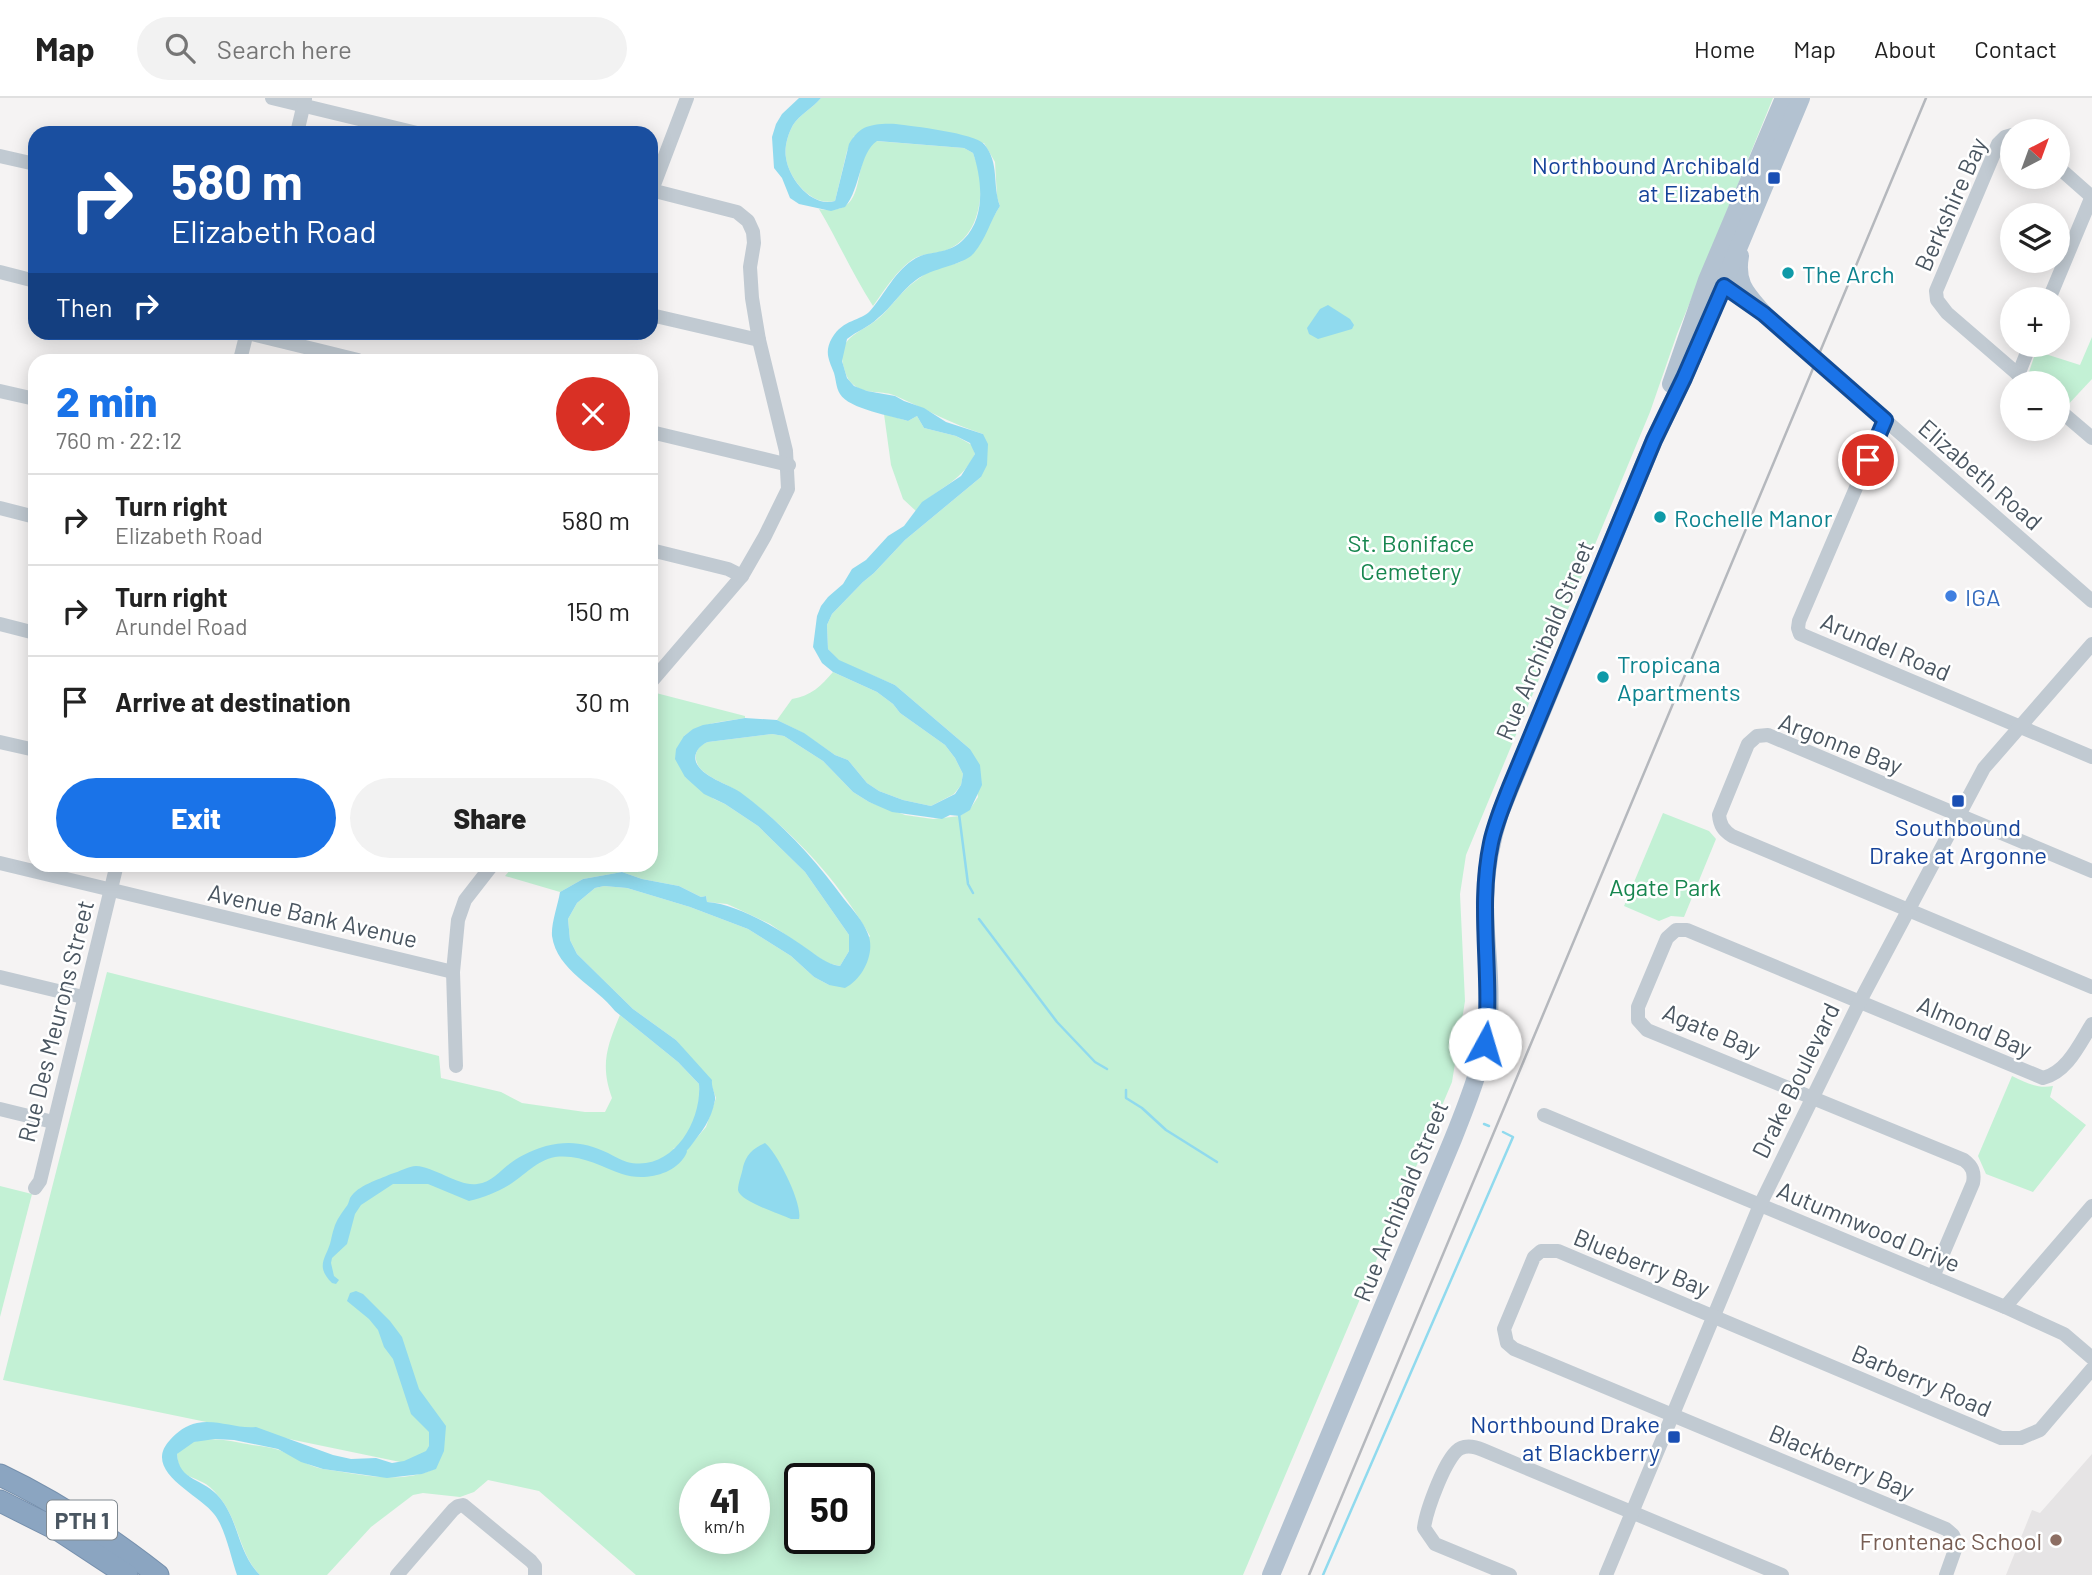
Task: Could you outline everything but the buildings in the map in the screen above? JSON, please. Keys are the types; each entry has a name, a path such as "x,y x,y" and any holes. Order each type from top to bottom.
{"highway":[{"name":"PTH 1","path":"0,1475 76,1516 158,1575"},
{"name":"PTH 1","path":"0,1501 60,1531 127,1575"}],"main road":[{"name":"Rue Archibald Street","path":"1716,283 1784,98"},
{"name":"Rue Archibald Street","path":"1271,1575 1478,1075 1489,1014 1485,900 1491,842 1510,787 1654,440 1676,366 1716,283 1743,238 1801,98"},
{"path":"1743,238 1739,277 1742,287 1764,314"}],"street":[{"path":"272,98 304,102 391,126"},
{"path":"658,172 687,98"},
{"path":"299,126 304,102"},
{"name":"Berkshire Bay","path":"2000,142 1936,291 1941,306 2014,371"},
{"path":"0,156 28,162"},
{"path":"2054,287 2092,197 2070,178"},
{"path":"658,192 737,212 748,221 753,232 751,288 759,340 789,465 788,489 742,576 658,670"},
{"path":"0,272 28,279"},
{"name":"Elizabeth Road","path":"1716,283 1764,314 2092,601"},
{"path":"658,316 759,340"},
{"path":"275,340 333,354"},
{"path":"0,391 28,397"},
{"path":"2070,419 2092,438"},
{"name":"Arundel Road","path":"1885,420 1798,628 1800,634 2092,757"},
{"path":"658,434 789,465"},
{"path":"0,508 28,515"},
{"path":"658,552 728,569 742,576"},
{"path":"0,624 28,630"},
{"name":"Drake Boulevard","path":"1606,1575 1760,1205 1812,1096 1908,909 1984,768 2092,644"},
{"name":"Argonne Bay","path":"1908,909 1725,831 1720,825 1719,815 1748,744 1757,736 1768,735 2092,871"},
{"path":"0,742 28,748"},
{"name":"Avenue Bank Avenue","path":"0,863 28,870"},
{"name":"Avenue Bank Avenue","path":"37,872 453,971"},
{"name":"Rue Des Meurons Street","path":"36,1188 40,1181 115,872"},
{"path":"456,1066 453,971 460,910 486,872"},
{"path":"1908,909 2092,987"},
{"name":"Agate Bay","path":"1859,1003 1687,930 1676,930 1667,937 1638,1007 1638,1020 1647,1030 1812,1096 1964,1160 1972,1166 1975,1176 1973,1183 1933,1277"},
{"path":"0,977 83,997"},
{"name":"Almond Bay","path":"1859,1003 2043,1078 2062,1070 2092,1024"},
{"path":"0,1109 53,1122"},
{"name":"Autumnwood Drive","path":"1544,1115 2005,1307 2064,1334 2092,1358"},
{"path":"2005,1307 2092,1206"},
{"name":"Blueberry Bay","path":"1673,1413 1514,1349 1507,1343 1504,1329 1534,1257 1541,1251 1558,1251 1714,1316"},
{"name":"Barberry Road","path":"1714,1316 2001,1437 2021,1438 2040,1430 2092,1368"},
{"name":"Blackberry Bay","path":"1673,1413 1946,1530 1953,1535 1957,1544 1946,1575"},
{"path":"1510,1575 1435,1544 1424,1528 1448,1462 1454,1453 1462,1448 1483,1450 1783,1575"},
{"path":"397,1575 453,1510 463,1505 531,1561 535,1566 535,1575"}],"shaded area":[{"name":"Frontenac School","path":"2092,1454 2092,1575 2006,1575 2032,1510 2040,1513"}],"green space":[{"name":"St. Boniface Cemetery","path":"821,98 1773,98 1677,334 1650,412 1466,855 1460,894 1465,1001 1452,1082 1243,1575 636,1575 539,1491 488,1480 474,1492 460,1497 423,1493 413,1495 371,1527 327,1575 260,1575 253,1567 220,1498 204,1483 182,1471 177,1454 184,1447 202,1440 233,1441 279,1450 317,1468 379,1477 421,1474 434,1469 3,1380 107,972 439,1056 441,1078 501,1092 522,1103 585,1112 605,1112 612,1098 606,1065 620,1015 678,1062 699,1084 699,1102 691,1130 673,1149 688,1148 706,1127 716,1098 711,1084 676,1040 633,1009 577,954 570,940 568,919 577,903 595,888 604,886 627,888 690,907 748,929 791,956 814,977 829,985 870,936 829,876 795,840 759,807 700,768 696,753 700,747 708,742 772,734 784,736 823,761 853,792 869,802 905,815 933,819 960,816 970,809 978,797 970,749 895,685 839,661 828,649 827,625 832,614 905,540 981,477 983,434 896,396 860,389 848,378 842,357 843,349 852,336 880,317 912,284 933,270 962,261 977,246 1000,206 995,162 984,143 854,136 847,151 835,201 826,202 803,190 788,166 787,141 799,118"},
{"path":"876,141 964,148 973,153 981,185 979,207 966,236 949,249 910,261 873,306 819,209 836,209 847,205 857,186 863,161"},
{"path":"2092,337 2092,379 2070,403 2070,371 2029,371 2034,357 2055,357 2080,365"},
{"path":"884,414 908,421 917,416 924,428 956,436 972,445 975,454 962,473 916,511 903,499 891,465"},
{"path":"833,672 877,692 900,713 945,745 963,774 961,785 954,794 931,806 879,791 867,783 848,760 777,720 792,699 815,690"},
{"path":"658,694 745,716 705,725 684,736 685,777 714,799 758,826 805,872 849,935 849,951 840,966 827,963 770,924 727,904 707,902 706,896 701,897 679,886 622,872 658,872"},
{"name":"Agate Park","path":"1663,813 1709,831 1716,839 1684,917 1671,916 1659,921 1624,906"},
{"path":"508,872 622,872 583,879 560,892 505,876"},
{"path":"2012,1076 2037,1086 2053,1086 2050,1097 2086,1125 2033,1192 1986,1174 1978,1156"},
{"path":"0,1186 32,1194 0,1317"}],"water":[{"path":"799,98 821,98 793,125 787,141 786,158 797,183 818,200 835,201 849,144 859,131 871,126 896,124 978,140 989,151 994,166 1000,206 978,248 963,261 931,272 911,284 888,309 847,339 842,361 847,378 854,386 895,396 924,408 946,422 983,434 988,444 987,465 981,477 905,540 863,582 832,614 827,625 828,649 839,660 895,685 970,749 980,765 982,785 970,810 960,816 950,815 942,819 892,812 853,792 823,761 784,736 772,734 702,745 695,756 699,767 709,776 740,792 783,828 821,869 861,920 870,941 869,957 862,972 845,988 829,985 814,977 791,956 748,929 690,907 627,888 595,888 577,903 568,919 570,940 577,954 633,1009 676,1040 712,1080 715,1100 702,1131 680,1163 665,1172 648,1177 622,1174 582,1159 555,1157 542,1161 505,1188 469,1201 428,1184 393,1184 361,1205 355,1214 347,1244 332,1258 334,1276 339,1280 336,1284 332,1283 324,1271 323,1262 336,1222 354,1193 374,1181 416,1166 463,1183 483,1183 524,1155 562,1143 585,1145 627,1162 643,1163 658,1160 670,1152 689,1128 699,1099 699,1084 678,1062 615,1011 561,959 552,936 560,892 583,879 622,872 679,886 701,897 706,896 707,902 759,919 822,959 840,966 849,951 849,935 805,872 758,826 725,804 704,794 685,777 675,759 676,749 684,736 703,725 745,718 777,720 848,760 867,783 879,791 903,800 931,806 955,794 961,785 963,774 945,745 900,713 877,692 833,672 822,663 813,647 817,616 828,597 843,584 852,569 866,560 888,536 904,526 922,502 961,476 975,454 970,443 956,436 924,428 917,416 908,421 852,404 840,394 828,352 836,332 870,311 909,263 916,258 952,248 964,239 976,220 979,209 980,186 976,163 973,153 964,148 877,141 863,162 845,207 831,211 799,204 790,198 782,178 774,168 772,137 782,114"},
{"path":"1328,305 1350,319 1354,325 1352,329 1318,339 1309,334 1307,328 1320,309"},
{"path":"765,1143 788,1179 797,1202 799,1219 791,1219 761,1207 745,1198 738,1190 748,1155"},
{"path":"356,1291 363,1294 390,1321 402,1337 419,1389 446,1426 444,1451 436,1469 422,1474 387,1478 323,1469 301,1462 278,1449 234,1440 194,1442 177,1454 182,1470 220,1498 247,1557 260,1575 237,1575 218,1520 207,1506 167,1472 163,1462 163,1451 182,1429 204,1422 256,1427 333,1455 351,1459 376,1458 392,1463 404,1461 426,1451 429,1446 429,1432 411,1414 393,1359 384,1347 378,1330 347,1301 350,1293"}],"waterway":[{"path":"959,814 968,884 973,893"},
{"path":"979,919 1057,1022 1095,1062 1107,1069"},
{"path":"1126,1090 1126,1098 1142,1108 1166,1130 1217,1162"},
{"path":"1484,1124 1489,1126"},
{"path":"1323,1575 1513,1137 1503,1132"}],"railway":[{"path":"1309,1575 1926,98"}],"place":[{"name":"Northbound Archibald at Elizabeth","path":"1774,178"},
{"name":"The Arch","path":"1788,273"},
{"name":"Rochelle Manor","path":"1660,517"},
{"name":"IGA","path":"1951,596"},
{"name":"Tropicana Apartments","path":"1603,677"},
{"name":"Southbound Drake at Argonne","path":"1958,801"},
{"name":"Northbound Drake at Blackberry","path":"1674,1437"},
{"name":"Frontenac School","path":"2056,1540"}],"route":[{"path":"1485,1044 1489,1014 1485,900 1491,842 1500,813 1654,440 1724,286 1764,314 1885,420 1868,460"}]}
